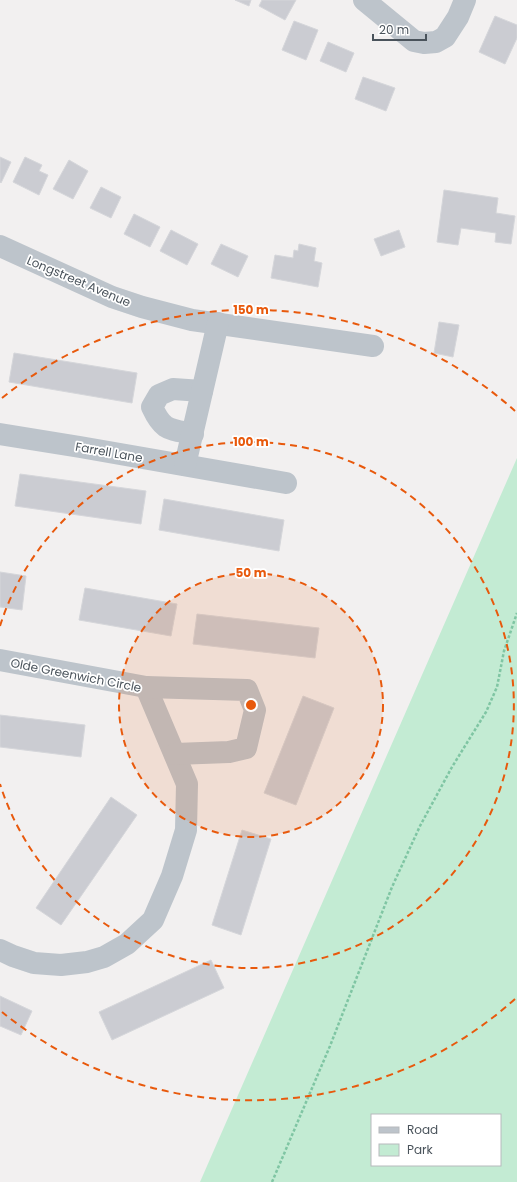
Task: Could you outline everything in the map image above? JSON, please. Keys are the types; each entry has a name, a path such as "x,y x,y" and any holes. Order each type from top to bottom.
{"street":[{"path":"364,0 414,41 424,44 436,42 445,37 458,17 465,0"},
{"name":"Longstreet Avenue","path":"0,246 112,297 142,307 192,320 373,346"},
{"path":"185,465 218,323"},
{"path":"193,434 168,429 157,418 152,407 159,395 173,389 202,391"},
{"name":"Farrell Lane","path":"0,434 286,483"},
{"name":"Olde Greenwich Circle","path":"0,660 146,687 187,784 186,830 172,876 152,920 127,944 104,957 87,962 61,965 34,963 0,950"},
{"path":"146,687 247,690 255,710 246,748 229,752 175,754"}],"path":[{"path":"272,1182 330,1046 395,881 420,826 452,767 486,712 497,687 504,650 517,613"}],"green space":[{"path":"517,458 517,1182 200,1182"}],"building":[{"path":"235,0 251,0 249,6"},
{"path":"262,0 296,0 285,20 259,6"},
{"path":"495,16 517,25 517,38 505,64 479,52"},
{"path":"294,21 318,30 306,60 282,50"},
{"path":"328,42 354,53 346,72 320,61"},
{"path":"363,77 395,88 386,111 355,99"},
{"path":"0,157 11,162 1,183 0,182"},
{"path":"25,157 42,165 39,171 48,175 39,195 13,182"},
{"path":"69,160 88,171 73,199 53,189"},
{"path":"101,187 121,197 111,218 90,208"},
{"path":"444,190 498,198 496,213 515,216 511,244 495,242 496,233 461,228 458,245 437,242"},
{"path":"134,214 160,227 150,247 124,234"},
{"path":"171,230 198,244 187,265 160,251"},
{"path":"399,230 405,247 381,256 374,239"},
{"path":"221,244 248,256 238,277 211,264"},
{"path":"299,244 316,248 314,261 322,263 318,287 271,278 275,255 293,258 294,250 298,251"},
{"path":"439,322 459,325 453,357 434,353"},
{"path":"14,353 137,373 132,403 9,382"},
{"path":"20,474 146,491 141,524 15,506"},
{"path":"164,499 284,520 279,551 159,530"},
{"path":"0,572 26,576 22,610 0,607"},
{"path":"85,588 177,604 171,636 79,620"},
{"path":"197,614 319,628 315,658 193,644"},
{"path":"303,696 334,708 296,805 264,793"},
{"path":"0,715 85,725 81,757 0,747"},
{"path":"111,797 137,815 61,925 36,908"},
{"path":"242,830 271,839 241,935 212,925"},
{"path":"211,960 224,988 112,1040 99,1012"},
{"path":"0,996 32,1011 21,1035 0,1026"}]}
